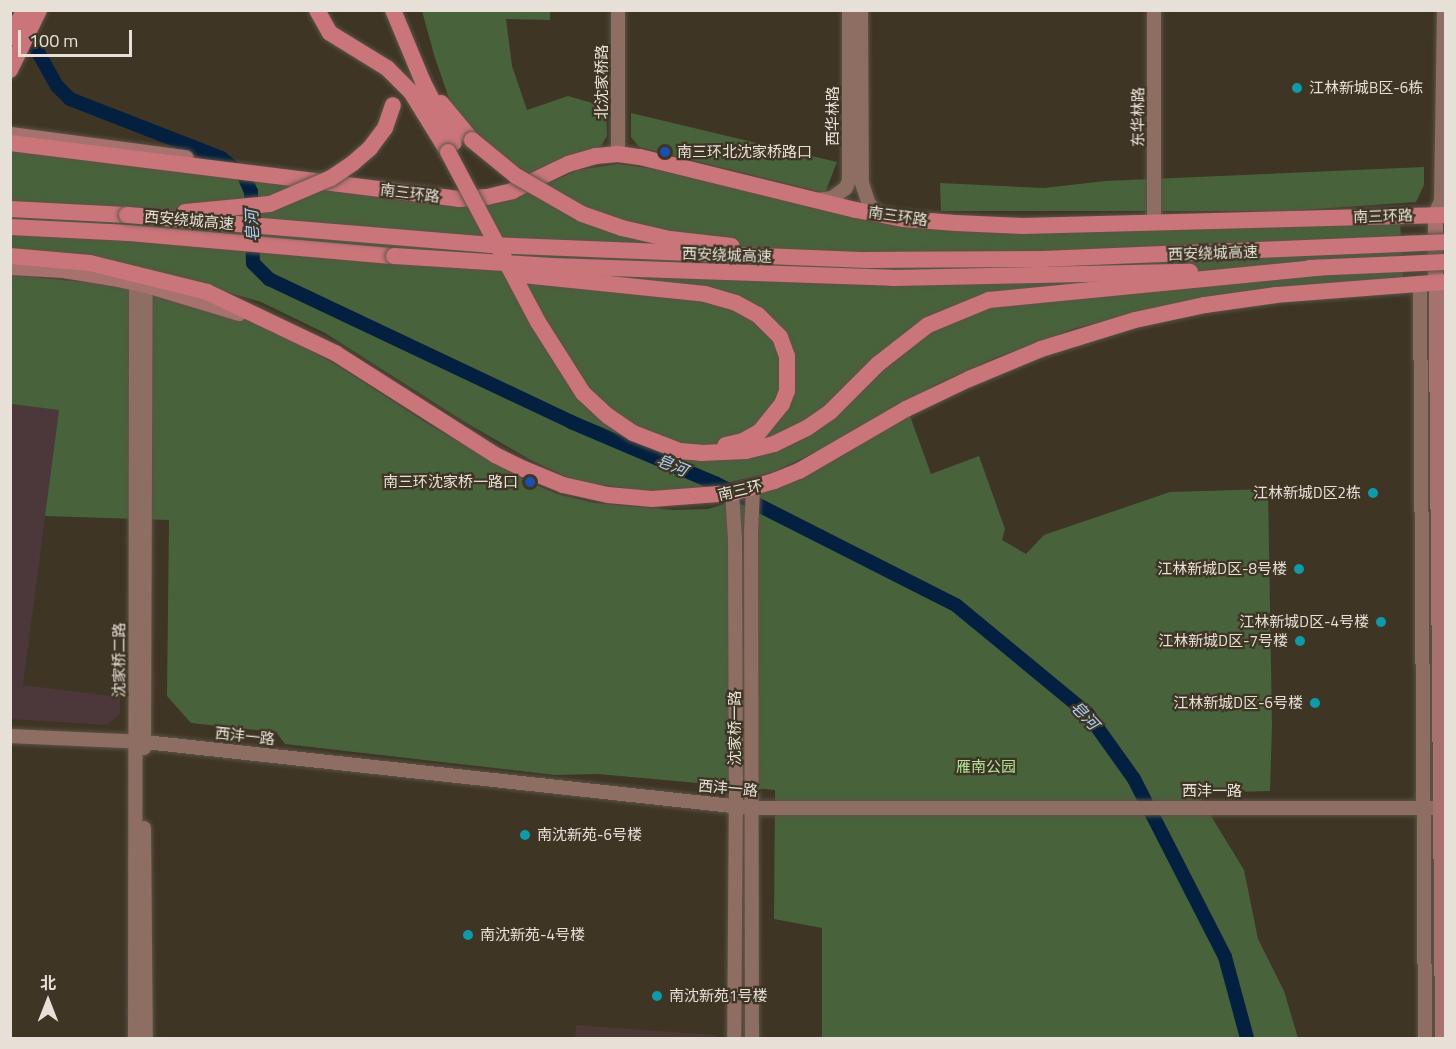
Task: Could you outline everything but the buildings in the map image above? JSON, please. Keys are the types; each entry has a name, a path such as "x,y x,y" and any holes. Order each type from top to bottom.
{"highway":[{"path":"317,10 330,33 387,68 411,92 452,150 508,243 519,263 524,274 530,284 540,304 572,360 595,392 621,414 643,428 668,438 704,445 727,445 743,441 759,432 783,404 789,373 780,337 758,315 736,303 705,294 553,279 530,276 519,274 507,273 394,255"},
{"path":"393,10 452,150 538,322 583,393 608,416 633,433 656,443 690,452 723,454 774,444 807,428 830,412 878,364 928,324 989,300 1318,268"},
{"path":"15,39 33,13"},
{"path":"10,70 15,39 33,13"},
{"path":"127,215 238,208 288,198 331,178 353,163 385,128 393,105 387,68"},
{"path":"423,82 472,140 516,176 551,199 582,214 622,228 670,239 867,260"},
{"name":"南三环路","path":"10,143 459,199 487,197 512,191 568,164 596,156 618,154 640,157 879,214 925,221 1023,226 1440,215"},
{"name":"西安绕城高速","path":"10,209 127,215 490,245 867,260 1043,259 1446,242"},
{"name":"西安绕城高速","path":"10,227 129,233 563,267 892,278 1318,268 1446,262"},
{"path":"10,256 90,263 142,281"},
{"name":"南三环","path":"142,281 207,292 288,328 335,353 495,455 524,469 563,485 608,495 652,499 705,497 753,489 808,466 906,410 969,379 1083,335 1135,320 1231,301 1433,283"}],"main road":[{"name":"北沈家桥路","path":"618,10 618,154"},
{"name":"西华林路","path":"816,200 832,198 846,188 849,180 849,10"},
{"name":"西华林路","path":"861,10 862,183 869,204 879,214"},
{"name":"东华林路","path":"1154,10 1154,223"},
{"path":"1425,1038 1423,812 1433,283 1442,201 1444,10"},
{"name":"南三环路","path":"10,134 257,166 365,187"},
{"path":"10,267 63,270 142,281"},
{"name":"沈家桥二路","path":"135,1038 140,746 142,281"},
{"path":"1433,283 1444,812 1442,1038"},
{"name":"沈家桥一路","path":"752,1038 750,533 753,489"},
{"name":"沈家桥一路","path":"732,493 735,539 734,1038"},
{"name":"西沣一路","path":"10,736 140,746 752,812 1444,812"},
{"name":"西沣一路","path":"10,744 140,746"},
{"name":"沈家桥二路","path":"140,746 146,1038"}],"shaded area":[{"path":"10,404 59,410 23,685 120,697 120,714 107,725 11,719"},
{"path":"576,1025 715,1035 715,1038 575,1038"}],"green space":[{"path":"422,11 550,11 550,20 506,19 512,66 527,110 568,96 606,107 607,136 601,146 526,174 485,140 452,107"},
{"path":"631,113 837,162 825,193 639,147 631,137"},
{"path":"10,150 468,207 496,204 523,195 578,170 618,164 649,168 854,217 1400,221 1403,277 1215,295 1076,328 995,358 935,385 830,445 773,472 705,488 655,492 575,481 529,459 463,421 325,333 261,302 131,265 65,254 11,250"},
{"path":"1424,167 1424,185 1416,202 1288,211 941,211 940,183 1044,188 1105,181"},
{"name":"雁南公园","path":"11,275 104,284 171,297 238,316 284,335 340,367 428,424 529,482 557,494 594,503 674,510 708,509 775,489 910,416 931,474 979,456 1005,529 1002,540 1026,554 1044,535 1170,492 1268,489 1272,726 1270,791 1197,793 1244,870 1258,939 1284,991 1298,1038 822,1038 822,928 774,919 775,790 598,774 555,775 285,744 276,732 191,723 167,696 169,520 45,516 59,410 11,404"}],"waterway":[{"name":"皂河","path":"24,27 57,86 70,99 221,158 244,176 251,192 253,263 269,279 571,422 715,483 957,606 1087,713 1134,779 1225,957 1247,1038"}],"place":[{"name":"江林新城B区-6栋","path":"1297,88"},
{"name":"南三环北沈家桥路口","path":"665,152"},
{"name":"南三环沈家桥一路口","path":"530,482"},
{"name":"江林新城D区2栋","path":"1373,493"},
{"name":"江林新城D区-8号楼","path":"1299,569"},
{"name":"江林新城D区-4号楼","path":"1381,622"},
{"name":"江林新城D区-7号楼","path":"1300,641"},
{"name":"江林新城D区-6号楼","path":"1315,703"},
{"name":"南沈新苑-6号楼","path":"525,835"},
{"name":"南沈新苑-4号楼","path":"468,935"},
{"name":"南沈新苑1号楼","path":"657,996"}]}
